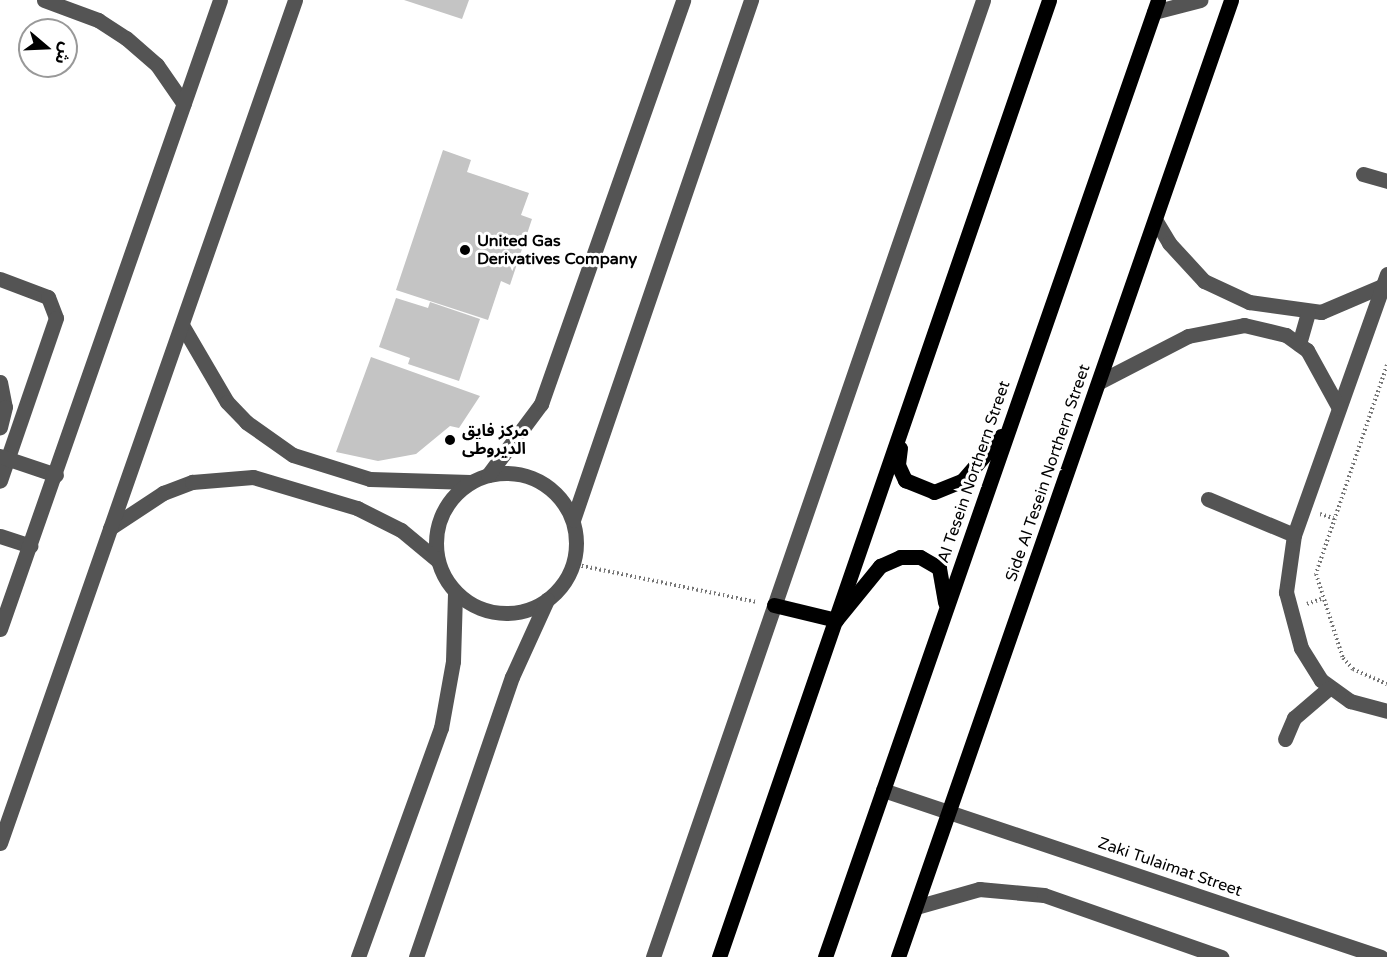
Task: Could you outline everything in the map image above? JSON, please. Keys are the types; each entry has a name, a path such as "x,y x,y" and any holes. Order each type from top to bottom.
{"main road":[{"path":"719,957 1049,0"},
{"name":"Side Al Tesein Northern Street","path":"898,957 1231,0"},
{"name":"Al Tesein Northern Street","path":"825,957 1156,6"},
{"path":"902,427 898,465 905,480 934,492 963,480 1009,426"},
{"path":"836,620 880,566 900,557 920,557 939,568 946,611"},
{"path":"774,605 836,620"}],"street":[{"path":"44,0 98,20 126,38 157,65 184,104"},
{"path":"0,629 56,475 220,0"},
{"path":"0,843 295,0"},
{"path":"488,475 541,404 683,0"},
{"path":"416,957 512,676 547,600 573,564 573,520 751,0"},
{"path":"653,957 983,0"},
{"path":"1156,6 1200,0"},
{"path":"1362,174 1387,181"},
{"path":"1156,221 1169,243 1204,281 1249,302 1308,313 1342,306 1384,280"},
{"path":"0,279 48,297 56,318 4,458 0,481"},
{"path":"1384,280 1294,535 1286,592 1290,621 1310,663 1329,688 1350,701 1387,711"},
{"path":"1244,325 1249,302"},
{"path":"1299,344 1308,313"},
{"path":"182,325 227,402 254,428 293,455 370,479 470,482 488,475 514,472 539,480 559,497 573,520"},
{"path":"1099,382 1188,336 1244,325 1299,344 1320,369 1339,408"},
{"path":"0,382 5,407 0,427"},
{"path":"4,458 56,475"},
{"path":"110,528 163,493 192,482 253,477 357,508 401,530 437,560 455,592 489,612 529,610 547,600"},
{"path":"437,560 441,515 470,482"},
{"path":"1208,499 1294,535"},
{"path":"0,536 30,546"},
{"path":"358,957 441,728 453,661 455,592"},
{"path":"1285,739 1294,718 1329,688"},
{"name":"Zaki Tulaimat Street","path":"883,790 1381,957"},
{"path":"916,907 968,891 1012,889 1044,895 1221,957"}],"path":[{"path":"1387,365 1316,574 1343,658 1353,669 1387,684"},
{"path":"573,564 774,605"}],"building":[{"path":"404,0 469,0 462,19"},
{"name":"United Gas Derivatives Company","path":"443,150 471,160 467,172 529,193 521,215 532,219 510,285 501,281 488,320 396,290"},
{"path":"396,298 428,308 430,302 480,319 459,381 408,364 410,358 379,347"},
{"path":"371,357 480,396 459,428 450,426 416,454 378,461 336,452"}],"place":[{"name":"United Gas Derivatives Company","path":"465,250"},
{"name":"مركز فايق الديروطى","path":"450,440"}]}
